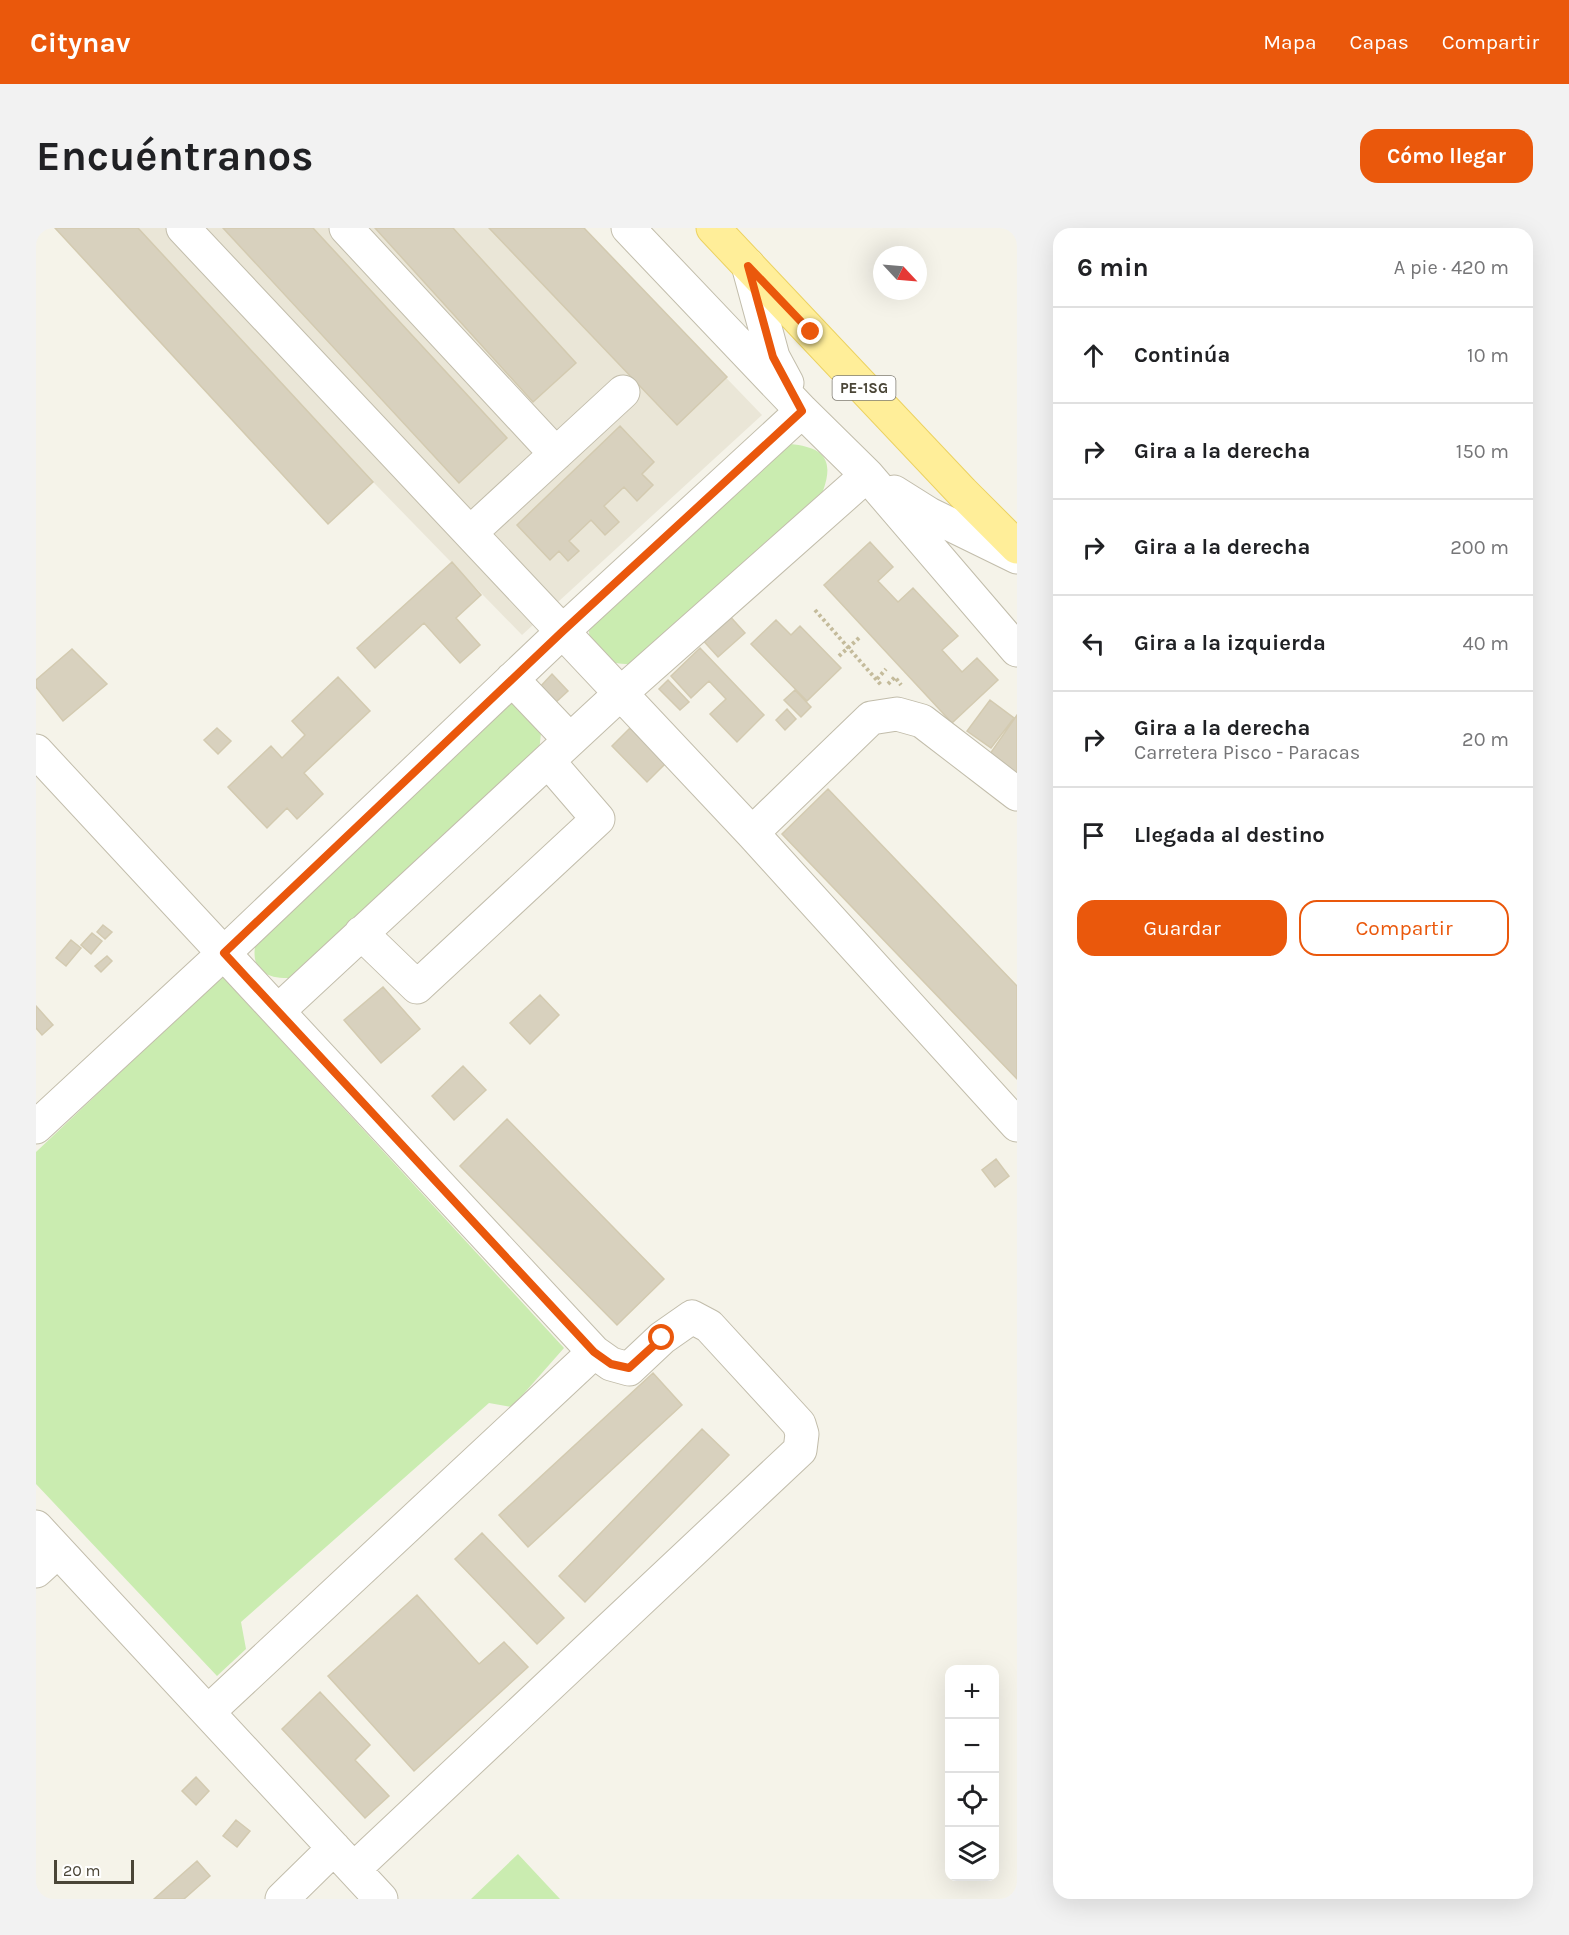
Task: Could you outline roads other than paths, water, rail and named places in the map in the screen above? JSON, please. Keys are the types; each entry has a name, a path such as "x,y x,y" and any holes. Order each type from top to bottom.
{"main road":[{"name":"PE-1SG","path":"713,228 962,492 1017,547"}],"street":[{"path":"183,228 752,833 1017,1125"},
{"path":"346,228 556,454"},
{"path":"628,228 802,411 867,475 1017,650"},
{"path":"748,266 773,357 802,411"},
{"path":"470,533 622,392"},
{"path":"36,1126 224,953 563,631 802,411"},
{"path":"867,475 929,513 1017,557"},
{"path":"278,1011 621,693 867,475"},
{"path":"361,933 417,987 598,819 559,750 512,679"},
{"path":"752,833 871,718 897,714 922,721 1017,794"},
{"path":"36,751 594,1352 611,1364 629,1368 662,1338 692,1317 709,1326 799,1424 802,1434 800,1450 344,1859 282,1899"},
{"path":"208,1712 594,1352"},
{"path":"36,1527 47,1561 208,1712 381,1899"}]}
